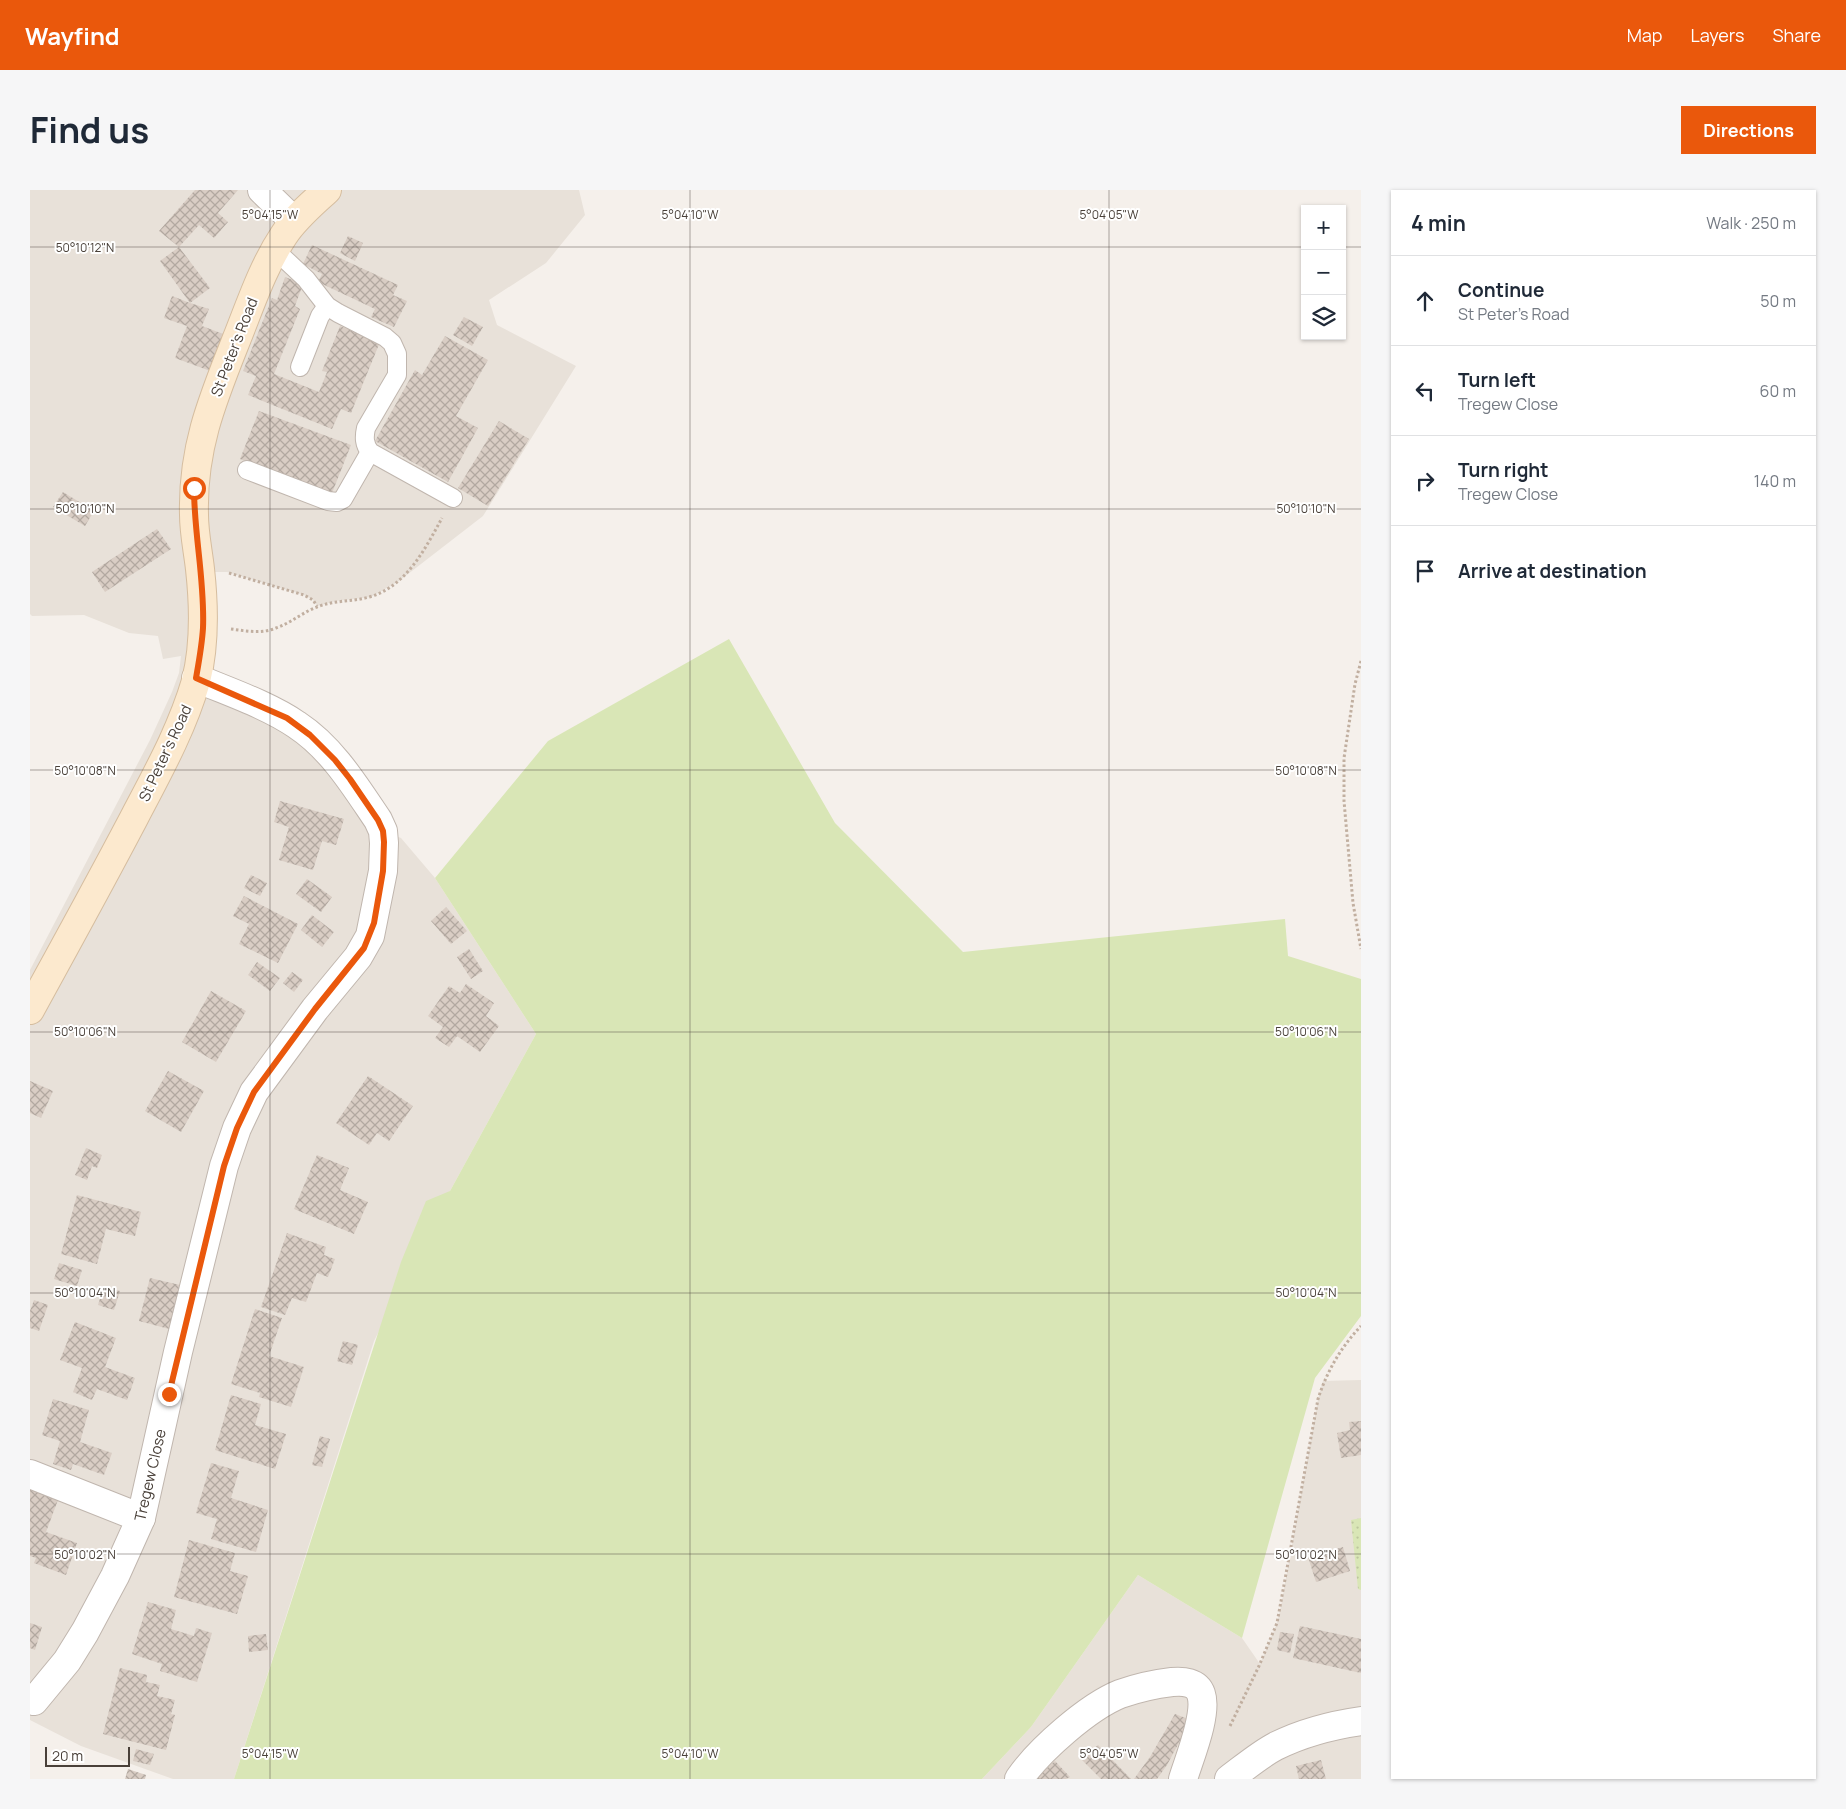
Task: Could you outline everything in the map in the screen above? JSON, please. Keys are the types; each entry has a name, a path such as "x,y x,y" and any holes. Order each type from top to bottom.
{"street":[{"path":"262,190 294,222"},
{"name":"St Peter's Road","path":"30,1010 173,743 183,720 196,678 203,626 201,572 194,517 194,488 199,446 223,374 255,291 275,250 294,222 327,190"},
{"name":"Tregew Close","path":"34,1701 67,1661 85,1632 124,1558 141,1518 178,1352 224,1166 237,1128 254,1092 315,1009 364,948 374,923 383,871 383,831 378,820 335,760 310,735 287,718 196,678"},
{"path":"30,1474 141,1518"},
{"path":"1019,1779 1043,1751 1099,1706 1120,1694 1179,1681 1190,1683 1197,1687 1201,1694 1202,1706 1200,1722 1183,1779"},
{"path":"1229,1779 1276,1746 1319,1730 1361,1721"}],"lane":[{"path":"275,250 306,279 327,306 385,337 392,343 397,354 397,375 366,428 364,437 366,446 370,452 453,498"},
{"path":"300,367 320,316 327,306"},
{"path":"247,470 328,501 337,502 343,499 370,452"}],"path":[{"path":"203,626 250,632 261,631 276,628 317,606 336,601 370,597 399,581 411,568 453,498"},
{"path":"201,572 227,572 304,595 313,600 317,606"},
{"path":"1361,661 1354,684 1344,758 1344,801 1353,903 1361,948"},
{"path":"1230,1727 1277,1623 1318,1399 1323,1381 1342,1348 1361,1326"}],"shaded area":[{"path":"30,190 579,190 585,215 546,263 489,300 497,325 576,366 483,516 399,581 371,597 336,601 317,606 313,600 304,595 227,572 201,572 197,678 273,712 383,831 401,838 435,878 536,1034 450,1191 374,1341 234,1779 173,1779 81,1746 30,1720 30,970 150,740 172,692 179,673 181,656 163,659 158,636 129,633 84,615 32,616 30,614"},
{"path":"1361,1380 1361,1779 982,1779 1031,1727 1138,1575 1242,1638 1260,1664 1277,1623 1281,1606 1318,1399 1323,1381"}],"green space":[{"path":"729,639 835,823 963,952 1285,919 1288,956 1361,979 1361,1316 1315,1378 1242,1638 1138,1575 1031,1727 982,1779 234,1779 401,1262 426,1201 450,1191 536,1034 435,878 548,741"},
{"path":"1361,1518 1361,1590 1358,1589 1351,1520"}],"building":[{"path":"195,190 238,190 218,213 228,222 214,238 199,225 179,247 159,231"},
{"path":"348,236 363,243 355,261 340,253"},
{"path":"312,245 398,285 393,295 407,301 394,327 371,317 375,309 318,282 322,274 303,264"},
{"path":"179,247 210,288 190,303 160,261"},
{"path":"285,277 303,284 295,306 300,309 274,374 319,392 327,372 322,371 340,326 380,342 351,413 341,409 332,429 248,395 256,376 243,371 272,298 277,300"},
{"path":"172,296 209,309 202,326 226,335 213,372 175,358 187,326 164,318"},
{"path":"464,317 483,327 472,346 453,335"},
{"path":"445,336 488,360 456,416 478,428 448,482 375,441 415,370 422,375"},
{"path":"259,411 351,445 332,493 240,459"},
{"path":"499,421 529,439 488,506 458,488"},
{"path":"63,492 94,511 85,526 53,507"},
{"path":"157,529 171,549 105,592 92,572"},
{"path":"280,801 344,819 336,845 322,841 313,870 279,860 289,827 274,822"},
{"path":"251,875 267,883 260,896 244,888"},
{"path":"307,879 332,897 321,912 296,894"},
{"path":"244,896 298,924 278,963 239,944 249,924 233,916"},
{"path":"446,907 467,931 451,944 431,921"},
{"path":"312,915 334,932 322,947 301,930"},
{"path":"469,949 483,971 471,979 457,957"},
{"path":"257,962 280,978 270,991 248,975"},
{"path":"292,972 303,980 294,992 283,983"},
{"path":"466,984 494,1003 486,1016 499,1026 480,1052 457,1036 449,1047 435,1038 443,1027 428,1016 449,986 460,993"},
{"path":"211,991 246,1011 216,1062 182,1042"},
{"path":"168,1071 204,1091 181,1132 145,1111"},
{"path":"368,1076 413,1106 389,1141 377,1133 369,1145 336,1123"},
{"path":"30,1081 53,1091 41,1118 30,1113"},
{"path":"86,1148 102,1155 97,1168 92,1166 87,1180 75,1175"},
{"path":"317,1155 349,1168 340,1190 368,1202 354,1234 294,1209"},
{"path":"77,1195 141,1212 135,1236 106,1229 97,1264 61,1254"},
{"path":"287,1233 326,1247 324,1255 335,1259 328,1277 317,1273 306,1302 292,1298 285,1315 261,1307"},
{"path":"59,1263 82,1270 77,1286 54,1279"},
{"path":"150,1278 180,1285 169,1329 139,1321"},
{"path":"104,1286 120,1291 114,1310 98,1305"},
{"path":"34,1300 48,1305 39,1331 30,1328 30,1311"},
{"path":"255,1309 282,1318 269,1356 304,1367 291,1407 259,1397 260,1393 231,1384"},
{"path":"75,1322 116,1338 105,1367 135,1378 127,1400 97,1389 92,1400 73,1392 82,1368 60,1360"},
{"path":"343,1341 358,1345 352,1365 337,1361"},
{"path":"231,1395 261,1404 255,1425 286,1434 275,1469 215,1450"},
{"path":"53,1399 89,1410 80,1442 112,1453 104,1475 73,1464 71,1470 53,1464 60,1441 42,1435"},
{"path":"1361,1421 1361,1455 1341,1458 1337,1433 1350,1430 1349,1422"},
{"path":"320,1436 330,1439 322,1467 312,1465"},
{"path":"211,1463 239,1471 231,1498 268,1510 256,1552 211,1539 217,1519 196,1513"},
{"path":"30,1489 58,1500 46,1532 77,1543 66,1575 34,1563 36,1558 30,1556"},
{"path":"189,1540 235,1553 230,1571 248,1576 237,1614 174,1597"},
{"path":"1343,1547 1350,1571 1316,1582 1308,1557"},
{"path":"148,1602 176,1610 171,1629 194,1636 196,1628 212,1633 197,1682 160,1671 162,1664 132,1654"},
{"path":"30,1623 42,1627 35,1650 30,1648"},
{"path":"1300,1626 1361,1639 1361,1673 1293,1658"},
{"path":"1280,1632 1294,1634 1290,1653 1277,1650"},
{"path":"266,1634 268,1650 249,1652 248,1636"},
{"path":"120,1668 147,1675 146,1682 160,1685 157,1696 175,1700 171,1714 175,1715 166,1750 103,1734"},
{"path":"1175,1714 1191,1720 1167,1765 1157,1779 1134,1779 1150,1757"},
{"path":"1098,1745 1131,1779 1101,1779 1082,1760"},
{"path":"136,1749 154,1754 150,1765 133,1761"},
{"path":"1321,1760 1326,1779 1299,1779 1296,1766"},
{"path":"1055,1761 1070,1777 1066,1779 1035,1779"},
{"path":"128,1769 146,1775 145,1779 125,1779"}],"route":[{"path":"169,1394 224,1166 237,1128 254,1092 315,1009 364,948 374,923 383,871 384,842 383,831 378,820 350,779 335,760 310,735 287,718 196,678 203,626 201,572 194,517 194,488"}]}
